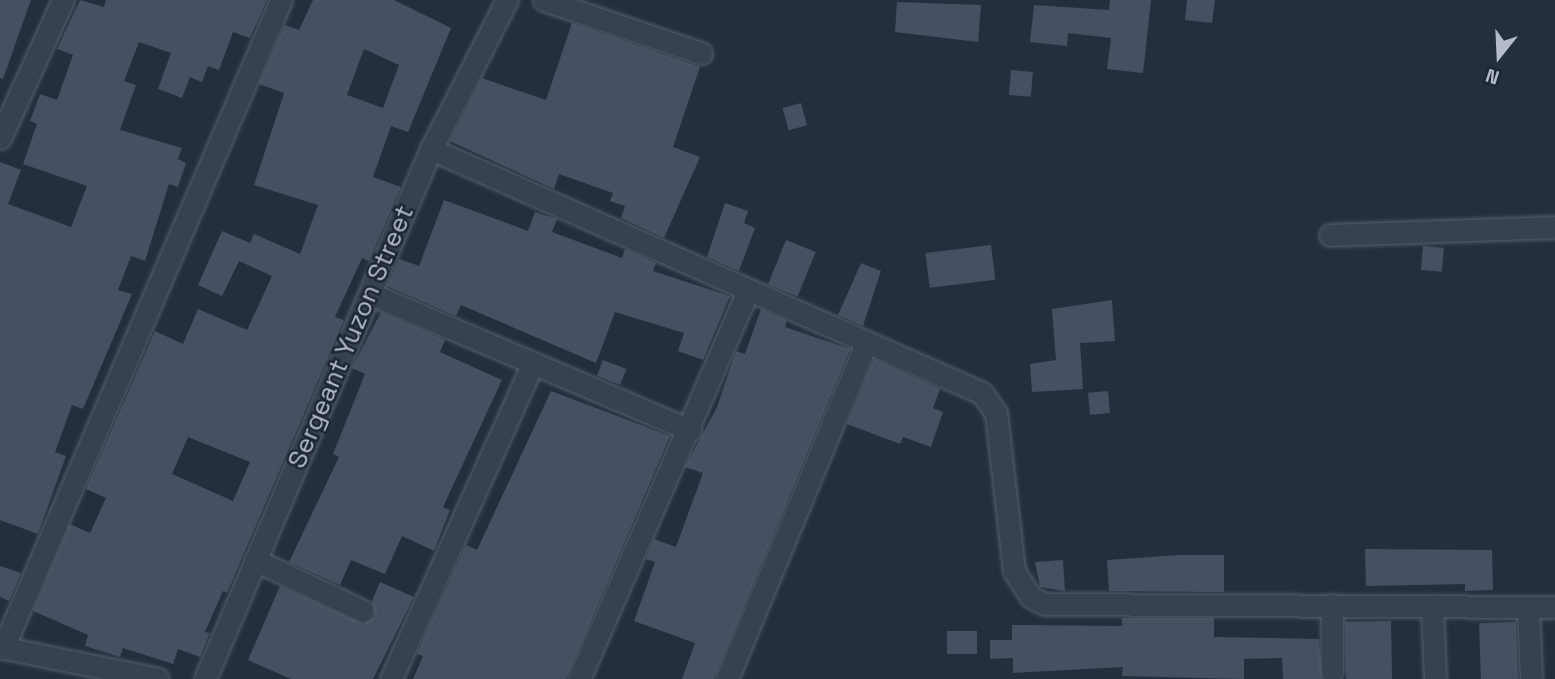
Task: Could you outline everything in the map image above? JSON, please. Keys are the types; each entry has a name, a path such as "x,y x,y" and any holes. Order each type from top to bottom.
{"street":[{"path":"0,138 6,106 64,0"},
{"path":"158,679 2,647 281,0"},
{"name":"Sergeant Yuzon Street","path":"205,679 431,149 507,0"},
{"path":"544,0 701,53"},
{"path":"431,149 990,400 1014,571 1031,597 1062,605 1555,607"},
{"path":"1330,236 1555,227"},
{"path":"579,679 690,430 747,292"},
{"path":"370,294 690,430"},
{"path":"727,679 866,344"},
{"path":"391,679 532,365"},
{"path":"255,560 363,611"},
{"path":"1332,605 1332,671"},
{"path":"1432,606 1435,679"},
{"path":"1528,607 1531,679"}],"building":[{"path":"0,0 31,0 3,79 0,78"},
{"path":"80,0 104,7 106,0 267,0 250,38 233,32 219,70 208,66 202,82 190,77 182,98 158,89 171,53 139,42 124,81 136,85 120,130 182,148 178,159 186,163 178,187 169,184 145,261 131,256 118,290 132,294 83,409 72,405 55,452 66,456 38,534 0,520 0,162 21,170 8,204 71,227 87,186 23,164 37,124 30,121 40,94 57,100 73,55 57,49"},
{"path":"313,0 394,0 451,28 408,132 391,126 373,177 401,187 369,261 362,258 335,317 344,320 227,593 223,591 205,632 210,633 200,657 178,649 173,664 123,648 120,657 85,646 88,635 33,611 70,524 90,533 106,498 86,489 155,331 183,344 198,309 247,330 272,276 239,261 222,296 198,285 222,231 250,243 254,234 300,254 318,205 254,185 284,93 259,84 285,25 299,30","holes":["364,49 399,65 383,108 347,95","188,437 250,462 233,501 172,474"]},
{"path":"1110,0 1151,0 1143,73 1107,69 1111,38 1068,33 1067,46 1030,42 1034,5 1109,10"},
{"path":"1187,0 1215,0 1212,23 1185,20"},
{"path":"897,2 981,5 978,42 895,32"},
{"path":"572,23 700,67 673,147 700,157 664,238 621,218 625,206 610,201 613,193 559,174 554,189 450,141 482,78 546,100"},
{"path":"1011,70 1033,72 1031,97 1009,95"},
{"path":"801,103 807,125 789,130 783,108"},
{"path":"444,200 528,231 535,212 557,219 552,232 622,258 625,249 656,263 653,271 730,296 703,360 678,351 684,333 615,312 596,363 461,305 456,316 387,286 399,259 419,266"},
{"path":"725,203 748,211 744,223 755,228 739,271 707,257"},
{"path":"786,240 816,252 798,296 768,285"},
{"path":"991,245 995,280 930,288 925,253"},
{"path":"1423,246 1444,248 1442,272 1421,270"},
{"path":"861,263 881,271 863,326 838,315"},
{"path":"1112,300 1115,341 1080,343 1083,389 1032,392 1030,364 1056,360 1052,309"},
{"path":"761,309 787,321 785,327 850,349 714,679 682,679 695,643 634,621 655,562 646,559 654,539 676,547 703,473 685,467 717,407 736,351 745,354"},
{"path":"381,312 445,340 440,352 502,380 443,507 450,510 434,551 402,536 385,574 351,560 340,585 289,562 339,457 333,454 365,374 352,368"},
{"path":"874,359 940,389 933,408 943,412 931,447 903,437 900,444 847,424"},
{"path":"603,360 626,369 620,385 597,376"},
{"path":"551,391 670,436 566,679 413,679 423,656 417,654 466,545 477,550"},
{"path":"1108,391 1110,413 1090,415 1088,393"},
{"path":"1365,549 1492,550 1493,590 1465,591 1465,584 1366,586"},
{"path":"1224,555 1224,592 1109,591 1107,560"},
{"path":"1063,560 1065,591 1040,587 1035,562"},
{"path":"0,566 21,573 9,601 0,597"},
{"path":"380,582 414,597 373,679 291,679 248,660 280,586 363,624 375,616 372,601"},
{"path":"1122,618 1214,618 1214,637 1319,639 1322,679 1283,679 1282,658 1244,659 1244,679 1122,676 1123,667 1013,673 1013,658 990,659 990,640 1012,640 1012,625 1122,626"},
{"path":"1391,621 1392,679 1346,679 1345,622"},
{"path":"1516,622 1518,679 1481,679 1479,623"},
{"path":"947,631 977,631 977,654 947,654"}]}
